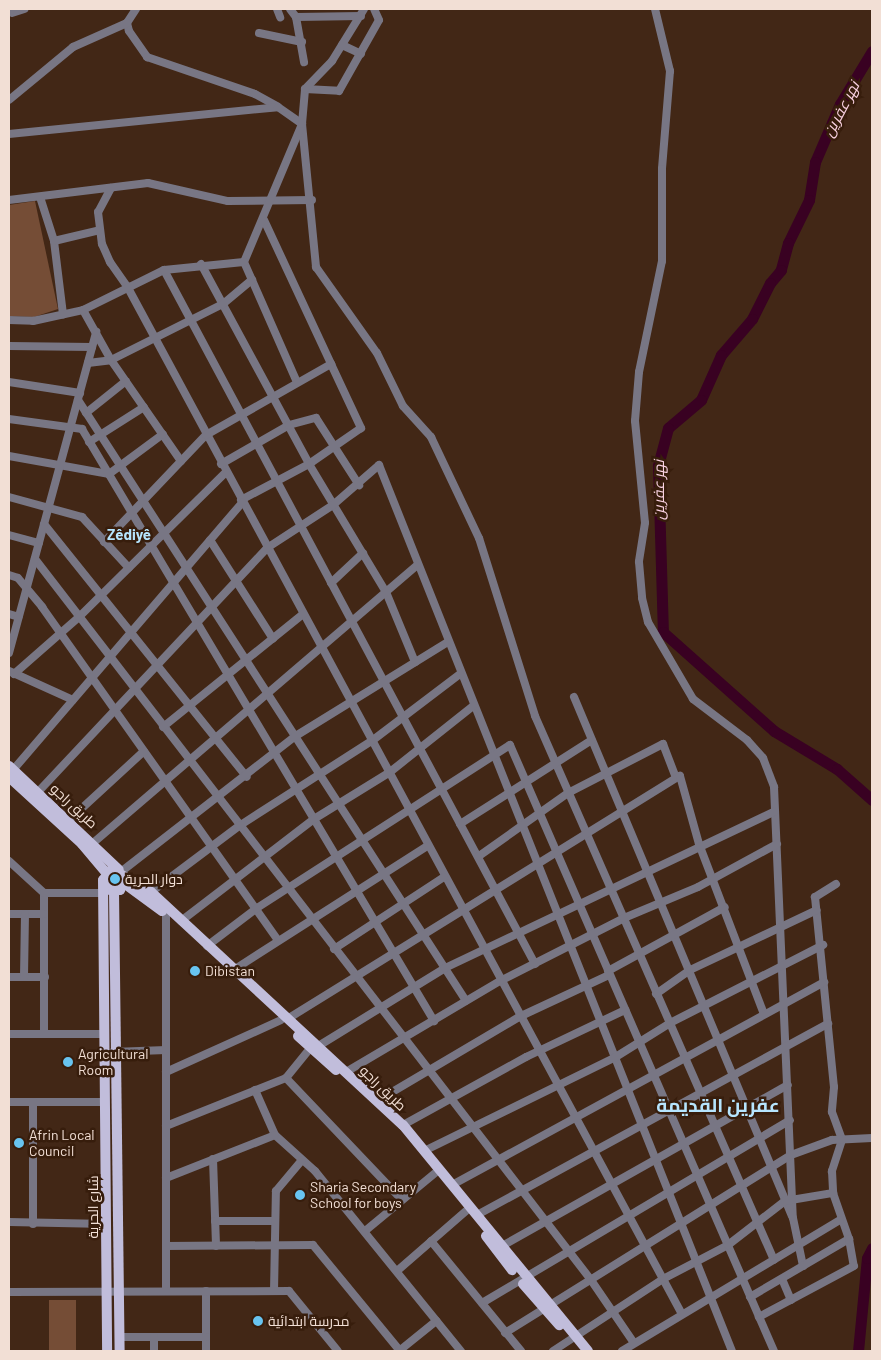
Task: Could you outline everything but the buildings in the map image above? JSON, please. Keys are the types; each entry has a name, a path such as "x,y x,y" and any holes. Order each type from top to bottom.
{"main road":[{"name":"طريق راجو","path":"10,771 38,792 166,915 377,1100 402,1125 502,1246 521,1276"},
{"name":"طريق راجو","path":"10,771 82,844 107,885"},
{"name":"طريق راجو","path":"123,875 151,892 207,946 235,969 285,1019"},
{"path":"107,885 123,875"},
{"path":"107,885 123,875"},
{"name":"شارع الحرية","path":"107,885 109,995 113,1052 105,1102 107,1351"},
{"name":"شارع الحرية","path":"109,995 104,1034 110,1075 120,1292 120,1351"},
{"name":"طريق راجو","path":"316,1046 394,1123 546,1306 588,1351"},
{"name":"طريق راجو","path":"572,1336 580,1351"}],"street":[{"path":"12,13 24,9"},
{"path":"9,100 73,47 128,23 136,9"},
{"path":"290,9 296,17 302,42 304,62"},
{"path":"306,89 338,91 362,54 379,20 374,9"},
{"path":"655,9 670,71 662,169 662,260 638,372 635,420 644,516 638,562 642,598 648,622 693,699 747,740 763,758 774,787 790,1120 789,1200 802,1266"},
{"path":"296,17 362,12"},
{"path":"362,12 342,45 306,89 302,124 312,200 316,267 377,353 403,406 431,437 479,538 535,716 640,953 756,1224 774,1260"},
{"path":"128,23 132,40 147,57 255,94 278,106 302,124"},
{"path":"259,33 302,42"},
{"path":"342,45 362,54"},
{"path":"9,134 278,106"},
{"path":"296,380 244,262 264,220 302,124"},
{"path":"9,200 148,183 228,201 312,200"},
{"path":"111,188 98,212 100,230 110,262 128,286 302,615 373,740 482,949 682,1314"},
{"path":"40,197 54,241 63,314"},
{"path":"10,771 132,632 241,501 309,464 335,443 361,428 264,220"},
{"path":"54,241 100,230"},
{"path":"9,320 33,321 83,310 128,286 164,270 201,264 244,262"},
{"path":"201,264 290,425 309,464 386,592 415,662"},
{"path":"164,270 193,319 256,444 302,526 352,622 387,680 402,716 536,964"},
{"path":"88,363 111,360 154,336 223,304 252,280"},
{"path":"83,310 111,360 181,461"},
{"path":"9,653 59,468 72,431 96,332"},
{"path":"9,346 92,347"},
{"path":"104,542 206,436 274,397 296,380 331,364"},
{"path":"86,413 126,381"},
{"path":"9,382 79,396"},
{"path":"79,396 86,413 166,534 244,664 337,804 364,839 466,1001"},
{"path":"90,442 144,407"},
{"path":"221,464 290,425 316,418 335,443 359,485"},
{"path":"9,419 72,431 82,430 153,544 296,787 412,990 434,1022"},
{"path":"9,456 59,468 109,474 162,434"},
{"path":"38,792 136,692 157,664 237,582 267,548 333,505 359,485 378,465 416,566 536,865 557,912 732,1351"},
{"path":"73,700 11,673 58,631 79,617 153,544 166,534 226,472"},
{"path":"9,497 82,517 128,568"},
{"path":"44,524 247,777"},
{"path":"9,535 39,543"},
{"path":"210,540 273,639"},
{"path":"332,583 363,553"},
{"path":"34,559 163,727 189,757 262,858 591,1280 634,1343"},
{"path":"93,843 189,757 321,650 416,566"},
{"path":"9,575 26,588 117,711 278,940"},
{"path":"9,614 19,617"},
{"path":"163,727 230,676 302,615"},
{"path":"123,875 191,816 247,777 294,737 448,642"},
{"path":"151,892 239,826 296,787 318,776 373,740 402,716 460,674"},
{"path":"574,697 705,1004 771,1169 789,1200"},
{"path":"181,921 314,819 390,772 473,706"},
{"path":"460,824 592,740"},
{"path":"479,856 523,829 538,814 568,793 663,744 676,778"},
{"path":"207,946 287,888 510,745 538,814 640,1042 684,1146 699,1176 774,1351"},
{"path":"68,821 144,751"},
{"path":"166,1072 285,1019 498,891 556,852 680,776 699,844 714,878 750,982 764,1014"},
{"path":"166,1126 286,1078 316,1046 412,990 445,968 609,886 775,811"},
{"path":"346,1072 404,1040 500,981 570,948 624,918 714,878 777,844"},
{"path":"235,969 310,918 427,846"},
{"path":"9,861 44,894 44,1034"},
{"path":"334,949 402,902 444,877"},
{"path":"759,1316 854,1266 849,1239 840,1220 833,1193 832,1171 842,1140 832,1112 834,1087 824,982 823,945 815,897 836,884"},
{"path":"44,894 107,885"},
{"path":"377,1100 520,1017 586,987 640,953 725,907"},
{"path":"656,994 690,970 738,945 816,910"},
{"path":"9,914 44,914"},
{"path":"24,914 24,977"},
{"path":"166,915 166,1291"},
{"path":"424,1151 556,1084 614,1058 670,1023 705,1004 750,982 783,962 823,945"},
{"path":"9,977 45,977"},
{"path":"452,1185 497,1159 628,1092 719,1038 824,982"},
{"path":"402,1125 450,1098 540,1052 601,1024 625,1010"},
{"path":"476,1215 522,1192 593,1150 669,1111 732,1073 828,1024"},
{"path":"9,1034 104,1034"},
{"path":"113,1052 166,1050"},
{"path":"286,1078 402,1200"},
{"path":"502,1246 656,1162 788,1085"},
{"path":"255,1090 275,1135 302,1160 365,1231 461,1351"},
{"path":"9,1102 105,1102"},
{"path":"33,1102 33,1224"},
{"path":"482,1303 521,1276 628,1213 699,1176 728,1156 790,1120"},
{"path":"166,1178 275,1135"},
{"path":"505,1333 710,1205 741,1188 791,1155 842,1140 872,1138"},
{"path":"213,1159 216,1246"},
{"path":"274,1291 276,1191 302,1160"},
{"path":"365,1231 435,1173"},
{"path":"553,1351 572,1336 663,1279 728,1245 789,1200 833,1193"},
{"path":"397,1271 466,1211"},
{"path":"622,1351 840,1220"},
{"path":"215,1221 275,1221"},
{"path":"9,1222 33,1224 107,1224"},
{"path":"750,1297 849,1239"},
{"path":"431,1242 520,1351"},
{"path":"166,1246 313,1245 399,1351 436,1321"},
{"path":"782,1279 791,1300"},
{"path":"206,1291 206,1351"},
{"path":"9,1292 289,1291 338,1351"},
{"path":"120,1336 206,1337"},
{"path":"154,1337 154,1351"}],"shaded area":[{"path":"35,201 58,309 34,317 9,316 9,205"},
{"path":"49,1300 76,1300 76,1351 49,1351"}],"waterway":[{"name":"نهر عفرين","path":"872,51 840,104 815,162 809,200 788,243 781,270 770,283 752,319 721,355 701,400 668,428 658,466 663,632 774,731 837,769 872,800"},
{"name":"نهر عفرين","path":"858,1351 867,1258 872,1248"}],"place":[{"name":"دوار الحرية","path":"115,879"},
{"name":"Dibistan","path":"195,971"},
{"name":"Agricultural Room","path":"68,1062"},
{"name":"Afrin Local Council","path":"19,1143"},
{"name":"Sharia Secondary School for boys","path":"300,1195"},
{"name":"مدرسة ابتدائية","path":"258,1321"}],"district":[{"name":"Zêdiyê","path":"129,535"},
{"name":"عفرين القديمة","path":"718,1105"}]}
